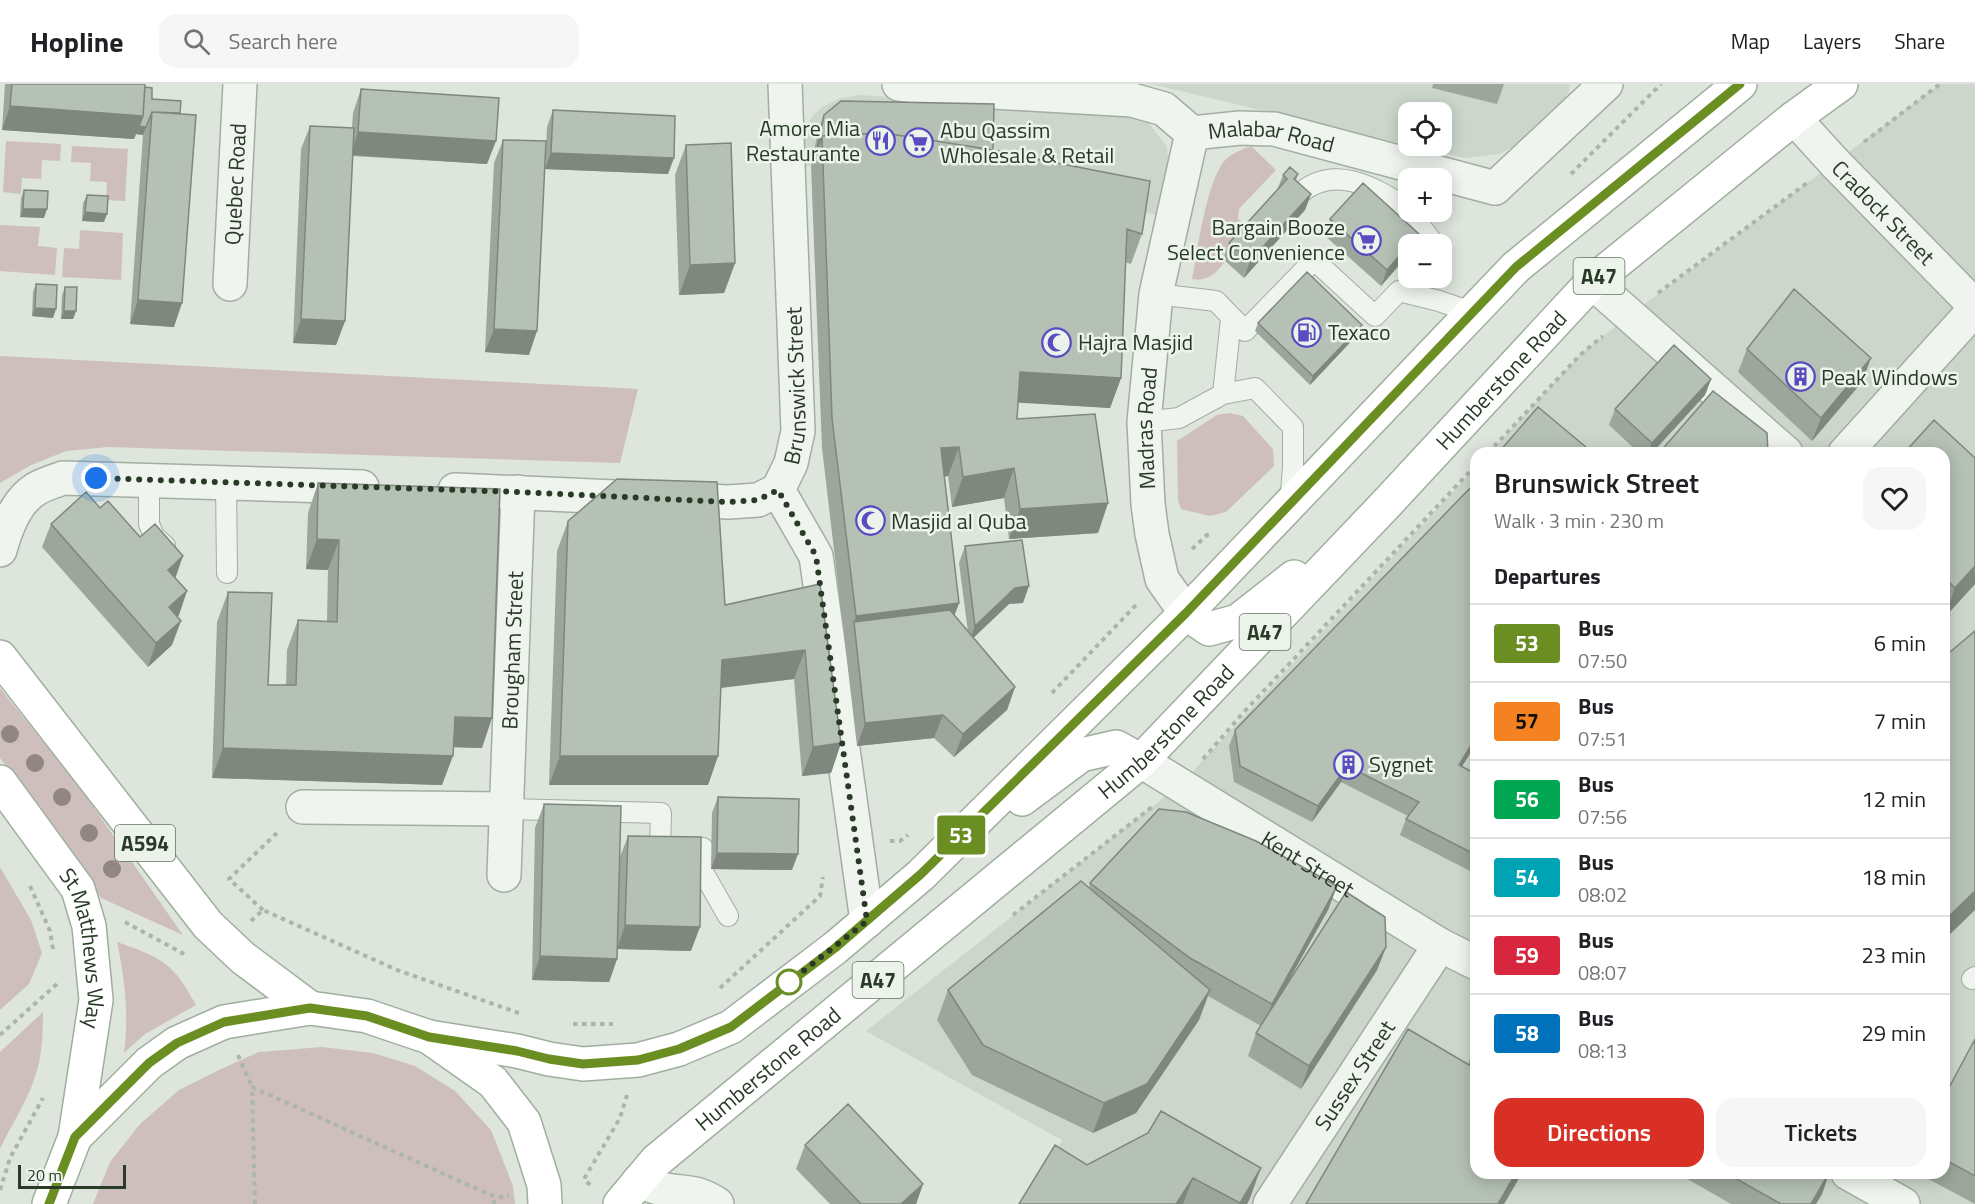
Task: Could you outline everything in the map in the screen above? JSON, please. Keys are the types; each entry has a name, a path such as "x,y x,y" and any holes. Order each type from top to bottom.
{"main road":[{"name":"A47","path":"429,1037 583,1064 638,1060 679,1049 731,1027 835,948 921,874 1186,613 1474,314 1516,267 1740,84"},
{"name":"Humberstone Road","path":"629,1193 656,1161 1141,761 1389,501 1592,282 1794,118 1841,84"},
{"name":"A47","path":"1186,613 1209,629 1238,621 1389,501"},
{"name":"A594","path":"0,657 208,925 243,958 310,1008"},
{"name":"A47","path":"921,874 1081,755 1116,747 1141,761"},
{"name":"St Matthews Way","path":"0,782 78,889 89,926 96,1000 75,1137"},
{"path":"49,1204 75,1137 149,1063 177,1043 224,1022 310,1008 367,1016 429,1037 493,1082 524,1122 544,1185 545,1204"}],"street":[{"name":"Quebec Road","path":"230,284 240,84"},
{"name":"Brunswick Street","path":"785,84 798,431 791,463 778,490 816,556 867,921"},
{"name":"Malabar Road","path":"899,84 1132,100 1164,109 1192,133 1240,128 1274,129 1495,188 1606,84"},
{"name":"Cradock Street","path":"1794,118 1975,308"},
{"name":"Madras Road","path":"1186,613 1162,579 1152,534 1148,504 1144,422 1156,294 1192,133"},
{"path":"1592,282 1779,447"},
{"path":"1850,447 1975,308"},
{"path":"0,550 18,506 36,489 63,477 390,488"},
{"path":"425,489 728,502 758,500 778,490"},
{"name":"Brougham Street","path":"504,875 518,492"},
{"name":"Kent Street","path":"1141,761 1440,945 1470,960"},
{"path":"303,807 505,809"},
{"name":"Sussex Street","path":"1270,1204 1440,945"},
{"path":"1859,1179 1903,1204"},
{"path":"629,1193 666,1190 692,1192 717,1204"}],"lane":[{"path":"1297,196 1309,185 1328,179 1353,182 1374,188 1398,203"},
{"path":"1156,294 1216,302 1245,331 1314,260 1375,316 1401,288"},
{"path":"1413,288 1474,314"},
{"path":"1223,394 1231,319"},
{"path":"1144,422 1179,418 1223,394 1255,388 1293,427 1290,504"},
{"path":"149,480 149,524 154,536 175,554"},
{"path":"226,482 227,573"},
{"path":"505,809 661,813 660,847 704,848 703,872 728,916"}],"path":[{"path":"1494,447 1581,354 1629,315 1940,84"},
{"path":"1181,784 1243,713 1470,471"},
{"path":"263,910 229,879 303,807"},
{"path":"0,1035 59,982 59,992"},
{"path":"255,1204 252,1087 497,1198 492,1204"},
{"path":"0,1190 10,1158 47,1091"}],"shaded area":[{"path":"1151,84 1570,84 1568,96 1560,111 1534,136 1499,154 1465,158 1452,155 1452,102 1398,102 1398,143"},
{"path":"1940,84 1975,84 1975,1204 1027,1204 1062,1140 866,1031 1181,784 1470,473 1470,1179 1950,1179 1950,447 1495,447 1581,354"},
{"path":"859,95 1133,112 1145,118 1167,147 1168,161 1156,215 834,166 797,166 805,128 813,115 824,106 839,99"},
{"path":"6,141 61,144 60,161 42,160 41,179 22,178 21,194 3,192"},
{"path":"72,146 128,149 125,201 106,200 107,182 90,181 91,163 71,162"},
{"path":"1251,146 1276,170 1239,209 1238,219 1248,227 1220,258 1224,263 1210,276 1197,280 1192,279 1208,199 1219,169 1226,159"},
{"path":"0,225 40,227 38,246 57,248 55,275 0,271"},
{"path":"80,230 123,233 121,280 62,277 64,248 79,249"},
{"path":"0,356 638,389 620,463 108,447 66,451 31,465 0,483"},
{"path":"1230,413 1243,416 1273,449 1274,466 1226,512 1210,516 1181,509 1178,501 1177,441 1217,415"},
{"path":"0,688 83,792 183,935 101,898 75,857 0,758"},
{"path":"0,867 31,920 42,953 29,984 0,1010"},
{"path":"117,942 165,963 180,979 196,1005 145,1034 124,1053 125,997"},
{"path":"43,1012 42,1045 35,1077 0,1149 0,1052"},
{"path":"322,1047 373,1053 415,1066 455,1091 491,1130 513,1186 515,1204 93,1204 110,1162 140,1124 179,1090 259,1052"}],"building":[{"path":"12,84 145,84 143,116 10,106"},
{"path":"145,87 152,88 152,99 181,101 180,113 152,112 146,127 139,126 143,116"},
{"path":"361,89 499,98 496,141 358,132"},
{"path":"841,101 994,104 993,150 884,133 822,136 817,150 824,115"},
{"path":"553,110 675,116 674,158 551,153"},
{"path":"152,112 196,115 182,303 138,300"},
{"path":"310,126 354,128 345,321 301,319"},
{"path":"884,133 974,147 1150,181 1142,234 1127,229 1121,378 1020,372 1017,419 1095,414 1108,503 1020,509 1014,468 963,477 959,447 941,448 959,603 856,616 832,418 822,136"},
{"path":"503,140 546,141 537,331 494,329"},
{"path":"731,143 735,263 690,265 686,145"},
{"path":"995,151 1011,151 1011,154"},
{"path":"1290,167 1298,174 1294,179 1311,194 1250,261 1229,243 1287,179 1283,175"},
{"path":"1363,183 1398,215 1398,222 1406,222 1419,234 1398,234 1398,257 1387,270 1330,219"},
{"path":"24,190 48,191 47,209 23,209"},
{"path":"87,195 108,196 107,214 85,212"},
{"name":"Texaco","path":"1307,272 1362,325 1313,376 1258,323"},
{"path":"36,284 57,285 56,309 35,308"},
{"path":"65,287 77,287 76,311 64,311"},
{"name":"Peak Windows","path":"1794,289 1871,358 1821,418 1747,349"},
{"path":"1674,345 1711,379 1652,443 1615,409"},
{"path":"1713,391 1767,433 1768,447 1664,447"},
{"path":"1538,407 1586,447 1503,447"},
{"path":"1934,420 1975,458 1975,566 1955,588 1950,583 1950,447 1909,447"},
{"path":"617,479 717,482 725,605 820,584 841,743 813,747 805,650 722,660 718,756 560,756 568,521"},
{"path":"318,483 500,489 492,718 455,717 453,756 223,748 228,592 272,593 268,685 296,685 298,620 337,622 339,540 317,539"},
{"name":"Sygnet","path":"1470,488 1470,747 1459,765 1470,771 1470,852 1406,819 1419,802 1347,766 1318,806 1240,766 1235,730"},
{"path":"86,492 100,508 108,501 140,537 155,524 183,556 168,570 187,591 169,607 181,621 156,643 51,524"},
{"path":"1022,540 1029,586 1015,588 975,626 965,546"},
{"path":"950,610 1015,687 963,734 943,715 865,723 854,622"},
{"path":"1975,631 1975,891 1950,915 1950,652"},
{"path":"718,797 799,799 798,854 717,853"},
{"path":"544,804 621,806 617,959 540,956"},
{"path":"1159,809 1186,812 1256,841 1337,886 1272,1004 1190,958 1090,883"},
{"path":"628,836 701,837 700,927 625,925"},
{"path":"1081,881 1210,990 1147,1084 1104,1103 983,1045 948,990"},
{"path":"1346,892 1385,917 1386,947 1309,1066 1256,1033"},
{"path":"1408,1029 1470,1065 1470,1179 1513,1179 1498,1204 1306,1204"},
{"path":"1975,1039 1975,1176 1950,1162 1950,1086"},
{"path":"848,1104 923,1184 901,1204 861,1204 805,1145"},
{"path":"1161,1111 1261,1168 1240,1203 1193,1178 1176,1204 1019,1204 1055,1145 1087,1165 1148,1133"},
{"path":"1737,1179 1826,1179 1811,1204 1781,1204"}],"bus line":[{"name":"53","path":"49,1204 75,1137 149,1063 177,1043 224,1022 310,1008 367,1016 429,1037 583,1064 638,1060 679,1049 731,1027 835,948 921,874 1186,613 1474,314 1516,267 1740,84"}],"place":[{"name":"Amore Mia Restaurante","path":"881,141"},
{"name":"Abu Qassim Wholesale & Retail","path":"919,143"},
{"name":"Bargain Booze Select Convenience","path":"1366,240"},
{"name":"Texaco","path":"1307,332"},
{"name":"Hajra Masjid","path":"1057,342"},
{"name":"Peak Windows","path":"1800,377"},
{"name":"Masjid al Quba","path":"870,521"},
{"name":"Sygnet","path":"1348,764"}],"route":[{"path":"96,478 518,492 728,502 758,500 778,490 816,556 867,921 783,987 789,982"}]}
